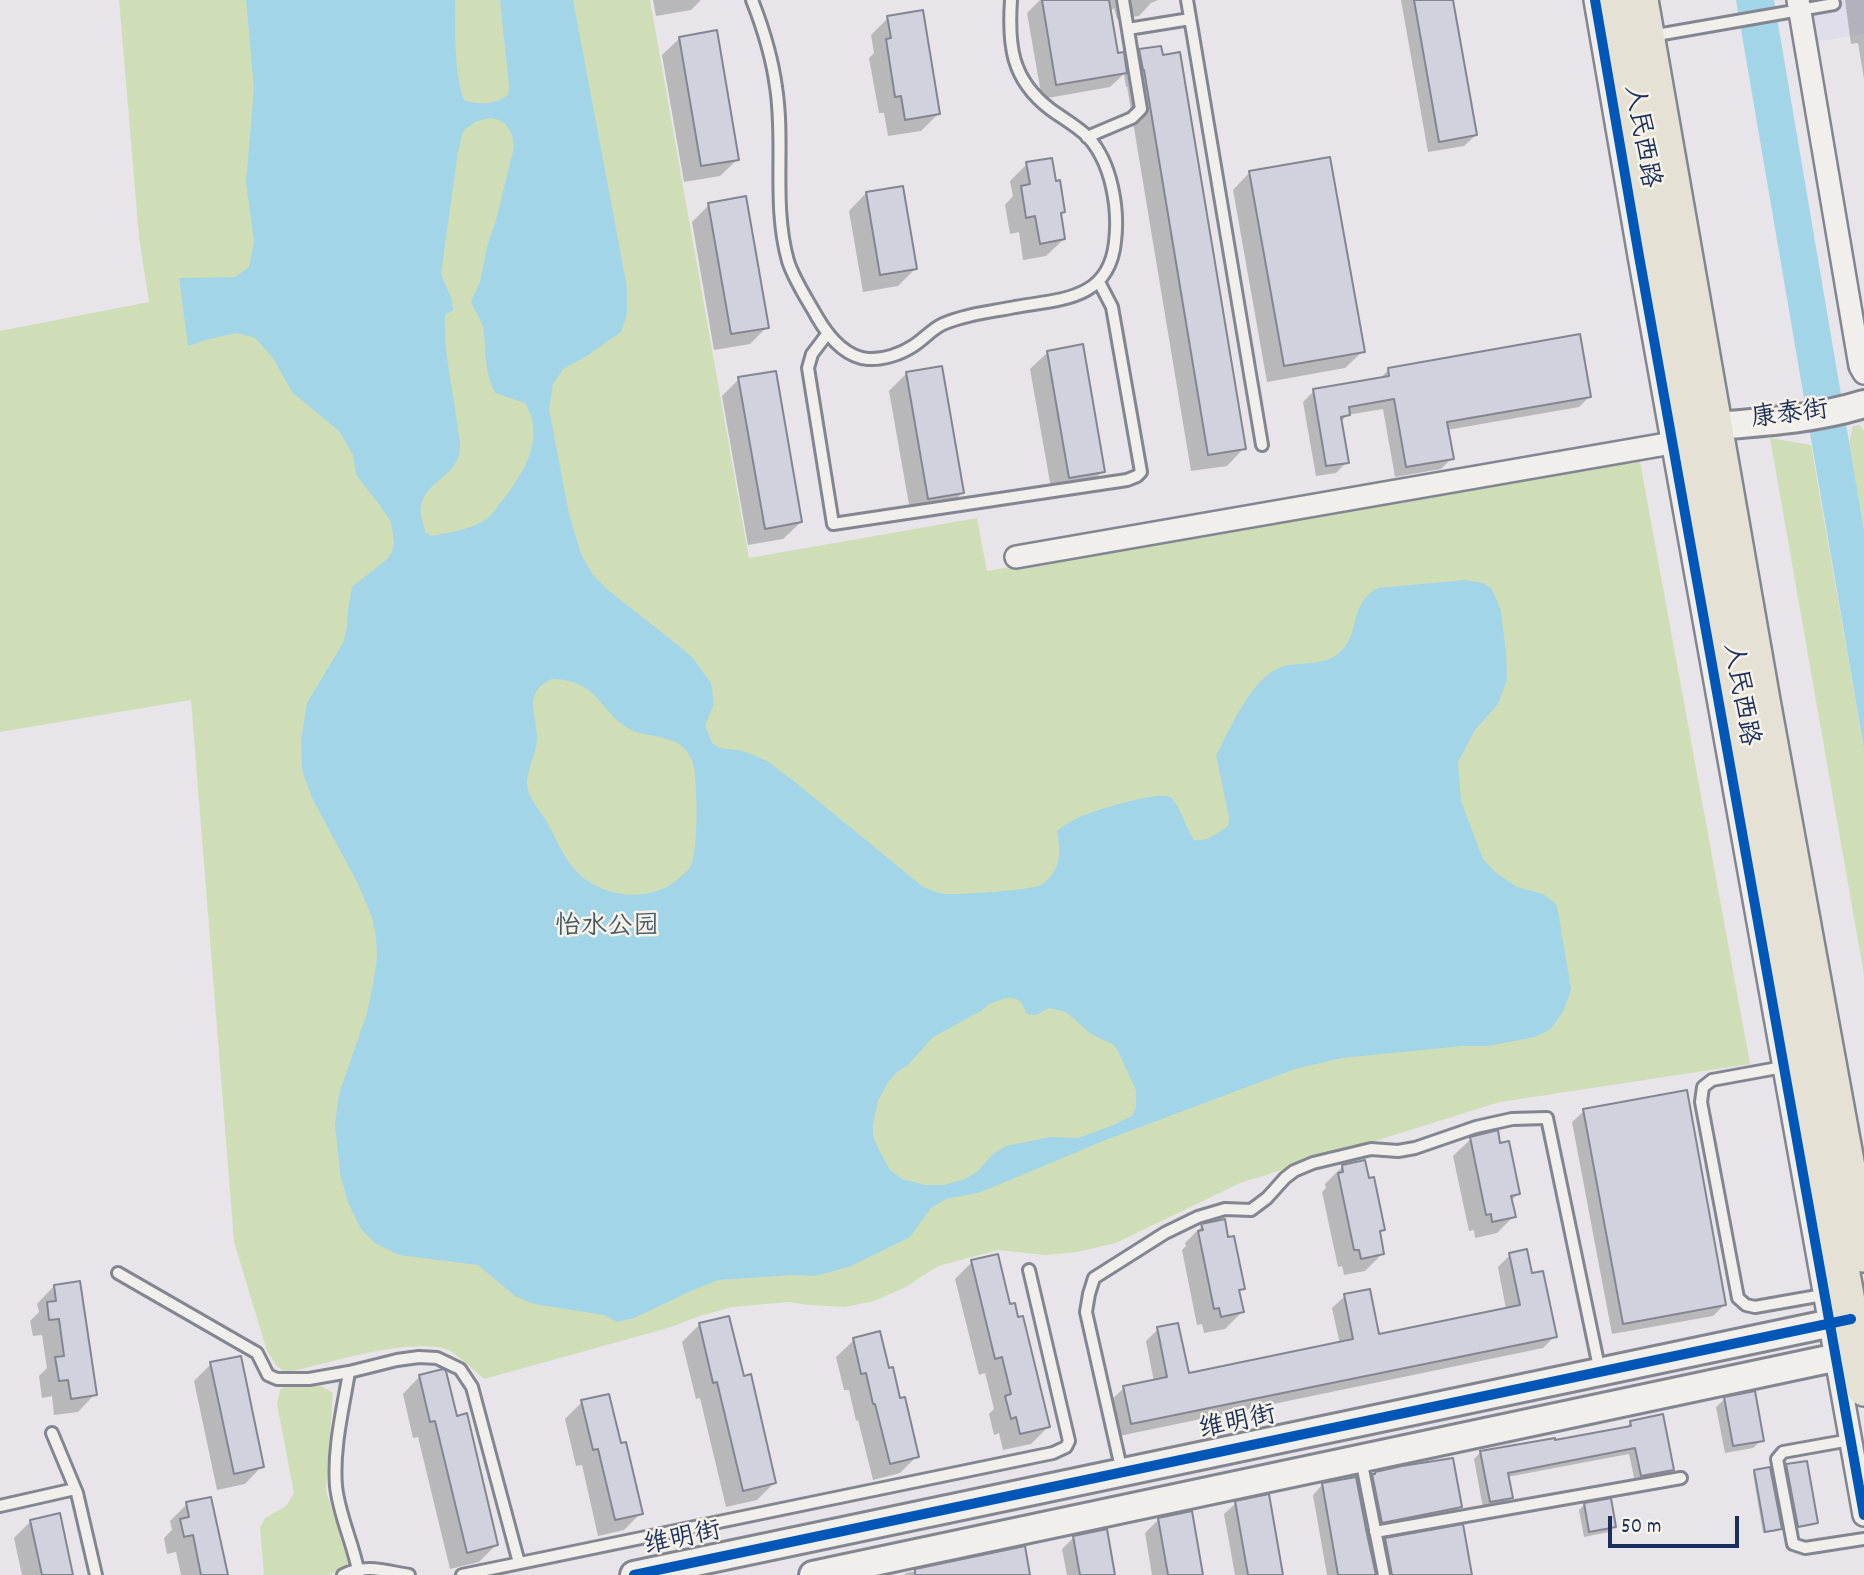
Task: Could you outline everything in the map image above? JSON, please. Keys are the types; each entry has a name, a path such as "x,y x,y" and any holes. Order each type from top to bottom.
{"main road":[{"name":"人民西路","path":"1615,0 1737,694 1846,1356 1864,1389"},
{"name":"人民西路","path":"1641,0 1764,705 1864,1255"}],"street":[{"path":"1595,0 1823,1295 1840,1321"},
{"path":"1795,7 1860,366 1864,373"},
{"name":"康泰街","path":"1715,426 1787,420 1854,407"},
{"path":"1016,557 1672,443"},
{"name":"维明街","path":"634,1575 1840,1321"},
{"path":"813,1575 852,1571 1361,1458 1846,1356 1850,1440 1864,1515"},
{"path":"845,1531 852,1571"}],"lane":[{"path":"752,0 770,55 776,86 779,108 780,206 789,263 801,289 828,333 850,354 868,359 890,357 912,347 939,326 951,321 1067,298 1088,291 1099,282 1109,267 1115,246 1117,222 1106,169 1087,137 1047,107 1026,83 1011,51 1011,0"},
{"path":"1087,137 1132,118 1141,109 1123,0"},
{"path":"1187,0 1262,446"},
{"path":"1647,36 1723,24 1795,7 1834,4 1833,0"},
{"path":"1128,29 1190,19"},
{"path":"828,333 812,354 808,368 833,524 1127,480 1141,472 1112,307 1099,282"},
{"path":"1783,1067 1712,1080 1703,1087 1701,1102 1738,1298 1755,1307 1823,1295"},
{"path":"1122,1472 1086,1312 1094,1278 1164,1233 1198,1217 1225,1209 1251,1210 1294,1171 1313,1163 1371,1149 1398,1151 1415,1148 1502,1121 1547,1118 1601,1372"},
{"path":"462,1575 1053,1453 1066,1447 1069,1441 1029,1270"},
{"path":"118,1273 257,1353 268,1375 277,1379 309,1379 419,1357 437,1358 460,1369 472,1387 519,1563"},
{"path":"349,1372 339,1431 336,1486 359,1572"},
{"path":"52,1433 75,1489 96,1575"},
{"path":"1850,1440 1783,1452 1777,1459 1793,1544 1805,1548 1864,1539"},
{"path":"1361,1458 1384,1575"},
{"path":"1375,1532 1681,1478"},
{"path":"0,1506 75,1489"},
{"path":"343,1575 368,1568 409,1575"}],"shaded area":[{"path":"1808,0 1864,0 1864,34 1815,42"}],"green space":[{"name":"怡水公园","path":"119,0 650,0 749,558 977,518 987,571 1639,456 1750,1064 1500,1102 1240,1183 1116,1243 1077,1252 1046,1255 998,1250 942,1265 906,1287 874,1301 845,1307 788,1302 732,1307 668,1328 484,1379 450,1351 430,1346 367,1353 286,1373 276,1365 267,1351 234,1242 191,700 0,732 0,331 149,302 139,237"},
{"path":"1860,425 1864,431 1864,530 1849,444 1853,426"},
{"path":"1770,438 1811,445 1864,749 1864,975"},
{"path":"287,1385 321,1386 333,1393 326,1491 348,1560 347,1565 329,1575 264,1575 260,1528 265,1518 286,1506 294,1493 277,1404 280,1390"}],"water":[{"path":"246,0 455,0 460,88 464,100 481,103 498,101 508,95 500,0 573,0 627,287 627,314 621,332 563,369 553,384 549,409 569,514 581,554 593,575 608,590 692,657 711,683 714,704 705,725 712,743 720,748 743,751 767,761 923,887 952,894 1041,885 1056,868 1059,846 1057,831 1072,820 1152,796 1170,797 1173,800 1194,840 1212,836 1228,826 1229,818 1216,755 1236,717 1262,680 1284,666 1322,661 1335,656 1351,635 1362,602 1378,588 1465,580 1483,583 1492,589 1501,611 1507,680 1498,704 1475,730 1458,762 1461,801 1483,859 1495,872 1517,887 1543,894 1557,905 1571,989 1564,1010 1551,1029 1535,1037 1488,1046 1462,1046 1342,1058 1295,1069 1103,1141 991,1188 946,1199 931,1208 910,1237 849,1267 815,1276 718,1280 634,1318 617,1322 604,1315 534,1304 515,1296 478,1265 399,1255 375,1243 361,1229 348,1203 340,1173 335,1124 339,1094 367,1013 377,958 376,937 372,917 358,884 312,798 302,770 301,740 307,703 343,643 352,587 392,552 394,542 391,522 356,475 353,455 339,431 292,392 273,358 255,338 237,333 188,346 179,278 235,277 249,267 254,242 246,182 254,88","holes":["489,118 508,127 514,147 480,282 471,302 483,327 487,368 495,393 525,403 531,415 533,440 520,475 488,518 468,528 431,536 425,532 421,516 424,498 456,463 460,447 445,342 445,315 453,310 452,300 441,274 463,131 475,122","552,679 581,685 622,724 634,731 673,741 687,752 695,776 693,859 685,873 663,889 638,895 611,892 598,887 577,872 560,848 531,798 527,783 537,738 534,697 543,684","1010,998 1019,1001 1026,1013 1032,1015 1049,1008 1066,1012 1091,1034 1112,1044 1117,1049 1136,1090 1136,1107 1132,1116 1078,1138 1050,1137 1006,1146 993,1154 977,1172 965,1179 944,1185 925,1185 902,1179 890,1170 873,1135 878,1101 888,1082 908,1065 933,1037 989,1004"]},
{"path":"1736,0 1774,0 1864,530 1864,749"}],"building":[{"path":"1042,0 1109,0 1118,53 1124,52 1127,73 1056,85"},
{"path":"1414,0 1453,0 1477,135 1439,142"},
{"path":"923,10 940,114 905,120 901,96 895,97 886,39 891,38 887,16"},
{"path":"717,30 739,160 701,166 679,37"},
{"path":"1161,46 1163,55 1180,52 1246,449 1208,455 1139,49"},
{"path":"1330,157 1365,352 1284,366 1249,171"},
{"path":"1052,158 1056,181 1060,180 1065,212 1061,213 1065,239 1040,244 1035,216 1026,218 1021,186 1030,184 1026,162"},
{"path":"903,186 917,269 880,275 866,192"},
{"path":"746,196 769,328 731,334 708,203"},
{"path":"1580,334 1591,397 1447,422 1454,459 1406,467 1394,399 1349,407 1350,415 1341,417 1349,463 1326,466 1313,389 1389,376 1388,368"},
{"path":"1083,344 1105,472 1069,478 1047,351"},
{"path":"942,366 964,493 928,499 906,372"},
{"path":"776,371 802,522 765,529 738,377"},
{"path":"1687,1090 1726,1305 1623,1324 1583,1109"},
{"path":"1498,1130 1500,1143 1509,1141 1520,1194 1511,1196 1516,1217 1492,1222 1491,1214 1486,1215 1470,1137"},
{"path":"1365,1160 1369,1178 1374,1177 1385,1230 1380,1231 1384,1254 1361,1259 1359,1250 1354,1250 1338,1173 1343,1172 1342,1165"},
{"path":"1225,1219 1228,1237 1234,1236 1245,1289 1239,1290 1244,1312 1221,1317 1219,1308 1214,1309 1198,1231 1203,1230 1201,1224"},
{"path":"1527,1249 1532,1273 1543,1271 1557,1337 1131,1424 1123,1386 1167,1377 1157,1327 1178,1323 1189,1373 1353,1339 1344,1294 1370,1289 1379,1334 1520,1305 1509,1253"},
{"path":"998,1254 1010,1304 1015,1303 1018,1317 1023,1316 1050,1427 1020,1434 1016,1417 1011,1419 1005,1396 1011,1394 1002,1357 995,1359 971,1260"},
{"path":"80,1281 97,1395 71,1399 68,1380 59,1381 55,1357 64,1356 59,1319 49,1320 47,1302 56,1301 54,1285"},
{"path":"729,1316 744,1376 751,1374 776,1483 743,1491 717,1382 713,1383 699,1323"},
{"path":"880,1331 889,1368 893,1367 900,1398 905,1397 919,1457 890,1464 866,1373 861,1374 853,1338"},
{"path":"241,1356 264,1467 234,1474 210,1362"},
{"path":"443,1369 446,1371 457,1416 467,1413 498,1545 467,1553 435,1421 430,1422 419,1375"},
{"path":"1755,1391 1764,1441 1733,1446 1724,1397"},
{"path":"609,1394 621,1443 626,1442 643,1514 615,1520 598,1449 593,1450 581,1400"},
{"path":"1663,1414 1674,1470 1641,1476 1635,1448 1508,1473 1513,1498 1490,1502 1480,1451 1631,1426 1630,1421"},
{"path":"1453,1458 1462,1507 1382,1523 1372,1474"},
{"path":"1807,1461 1818,1523 1798,1527 1786,1464"},
{"path":"1770,1467 1782,1529 1765,1532 1754,1470"},
{"path":"1356,1477 1376,1575 1338,1575 1322,1483"},
{"path":"1269,1494 1283,1575 1248,1575 1235,1501"},
{"path":"211,1497 228,1575 201,1575 193,1535 184,1537 180,1519 189,1517 186,1502"},
{"path":"1611,1498 1616,1527 1589,1532 1584,1503"},
{"path":"1192,1511 1203,1575 1168,1575 1158,1518"},
{"path":"60,1513 73,1575 42,1575 30,1520"},
{"path":"1463,1524 1472,1575 1392,1575 1385,1538"},
{"path":"1107,1529 1115,1575 1080,1575 1073,1536"},
{"path":"1025,1546 1030,1575 915,1575 915,1569"}],"cycle path":[{"path":"1595,0 1864,1515"},
{"path":"634,1575 1851,1319"}]}
